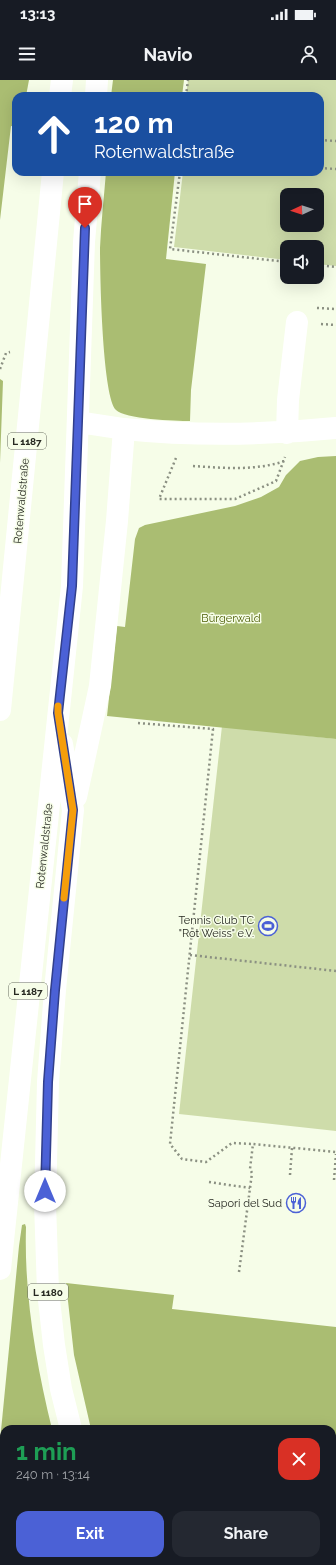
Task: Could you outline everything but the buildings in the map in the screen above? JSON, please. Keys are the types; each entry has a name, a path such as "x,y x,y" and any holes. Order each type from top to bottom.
{"main road":[{"path":"60,92 62,80"},
{"path":"96,92 97,80"},
{"name":"Rotenwaldstraße","path":"0,710 53,176"},
{"name":"Rotenwaldstraße","path":"0,1269 72,586 84,242 90,176"},
{"path":"287,433 288,400 308,323"},
{"path":"78,422 93,426 178,434 287,433 336,428"},
{"path":"73,810 100,686 117,521 124,429"},
{"name":"L 1180","path":"58,713 73,810 55,990 48,1082 45,1182 48,1291 54,1345 61,1389 69,1425"}],"path":[{"path":"186,92 188,80"},
{"path":"324,140 336,142"},
{"path":"324,168 336,169"},
{"path":"179,176 170,249 280,261"},
{"path":"324,266 336,267"},
{"path":"308,323 336,325"},
{"path":"178,434 176,458 159,499 235,499 276,481 285,460 287,433"},
{"path":"193,466 237,469 268,466 285,460"},
{"path":"138,723 213,729 170,1144 182,1159 206,1162 232,1143 336,1153 334,1180"},
{"path":"190,955 336,971"},
{"path":"239,1272 250,1188 253,1144"},
{"path":"290,1175 292,1148"},
{"path":"209,1182 250,1188"}],"green space":[{"path":"0,80 29,80 27,92 12,92 12,126 0,220"},
{"path":"113,80 184,80 182,92 112,92"},
{"path":"188,80 336,80 336,266 324,265 324,240 280,240 280,259 174,247 183,176 324,176 324,92 186,92"},
{"path":"106,176 175,176 166,259 206,264 191,390 190,421 174,421 129,416 116,410 111,400 103,333 100,239"},
{"path":"0,379 3,381 0,463"},
{"name":"Bürgerwald","path":"336,456 336,739 107,716 117,626 125,627 135,539 139,528 145,525 235,506 261,497 279,487 286,475 300,461 318,457"},
{"name":"Tennis Club TC \"Rot Weiss\" e.V.","path":"222,726 336,739 336,1131 179,1114"},
{"path":"25,1224 26,1227 27,1278 32,1329 51,1425 2,1425 22,1225"},
{"path":"66,1283 174,1295 172,1309 336,1327 336,1425 90,1425 74,1355"}],"slow traffic":[{"path":"58,706 73,810 64,898"}],"place":[{"name":"Tennis Club TC \"Rot Weiss\" e.V.","path":"268,926"},
{"name":"Sapori del Sud","path":"296,1203"}],"route":[{"path":"45,1191 48,1082 55,990 73,810 58,713 72,586 85,228"}]}
